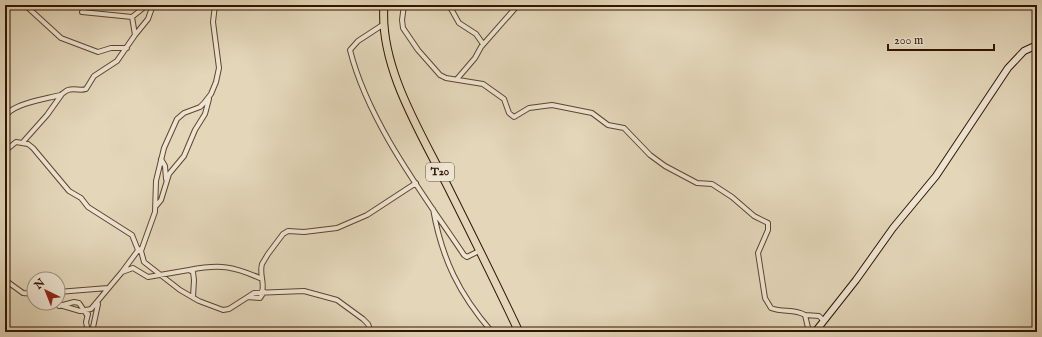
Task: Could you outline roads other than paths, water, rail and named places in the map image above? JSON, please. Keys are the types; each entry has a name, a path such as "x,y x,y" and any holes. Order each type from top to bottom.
{"main road":[{"name":"T20","path":"384,5 385,38 401,90 518,332"}],"street":[{"path":"25,5 65,40 98,52 111,48 127,48"},
{"path":"82,12 132,17 147,5"},
{"path":"5,120 6,113 10,109 17,109 29,102 62,94 70,89 86,89 94,76 117,61 148,19 153,5"},
{"path":"144,262 140,251 156,207 161,200 166,181 186,152 205,114 209,97 216,82 219,68 213,22 215,5"},
{"path":"404,5 402,23 413,43 443,78 483,84 504,99 509,113 514,117 529,108 545,105 595,114 608,125 627,130 650,155 665,166 697,183 712,184 732,197 754,216 768,223 768,230 758,253 762,281 768,304 776,310 794,310 805,315 819,316 824,321"},
{"path":"441,5 450,7 459,23 476,34 483,44"},
{"path":"457,79 475,58 483,44 518,5"},
{"path":"132,17 135,35"},
{"path":"384,24 358,41 350,50 355,69 372,109 388,138 464,255 467,257 479,251"},
{"path":"815,332 893,228 936,176 1008,68 1024,51 1037,45"},
{"path":"23,142 48,115 62,94"},
{"path":"156,207 156,181 161,158 178,119 184,113 200,107 209,97"},
{"path":"5,150 16,142 23,142 33,148 69,191 81,198 88,206 132,235 138,250"},
{"path":"161,158 164,166 166,181"},
{"path":"135,254 160,276 193,297 226,310 247,297 260,298 263,292 260,269 266,257 285,233 292,231 304,232 337,228 367,215 416,183"},
{"path":"433,207 443,249 454,279 466,300 492,332"},
{"path":"86,313 122,272 142,246"},
{"path":"122,272 133,268 148,277 160,276 211,265 241,270 262,279"},
{"path":"189,270 193,272 194,276 193,297"},
{"path":"5,280 23,293 26,293"},
{"path":"66,291 108,288"},
{"path":"263,292 304,291 333,298 363,319 368,324 371,332"},
{"path":"92,332 95,313 100,297"},
{"path":"66,304 74,302 79,303 86,313 88,332"},
{"path":"66,308 86,313"},
{"path":"805,315 809,332"}]}
